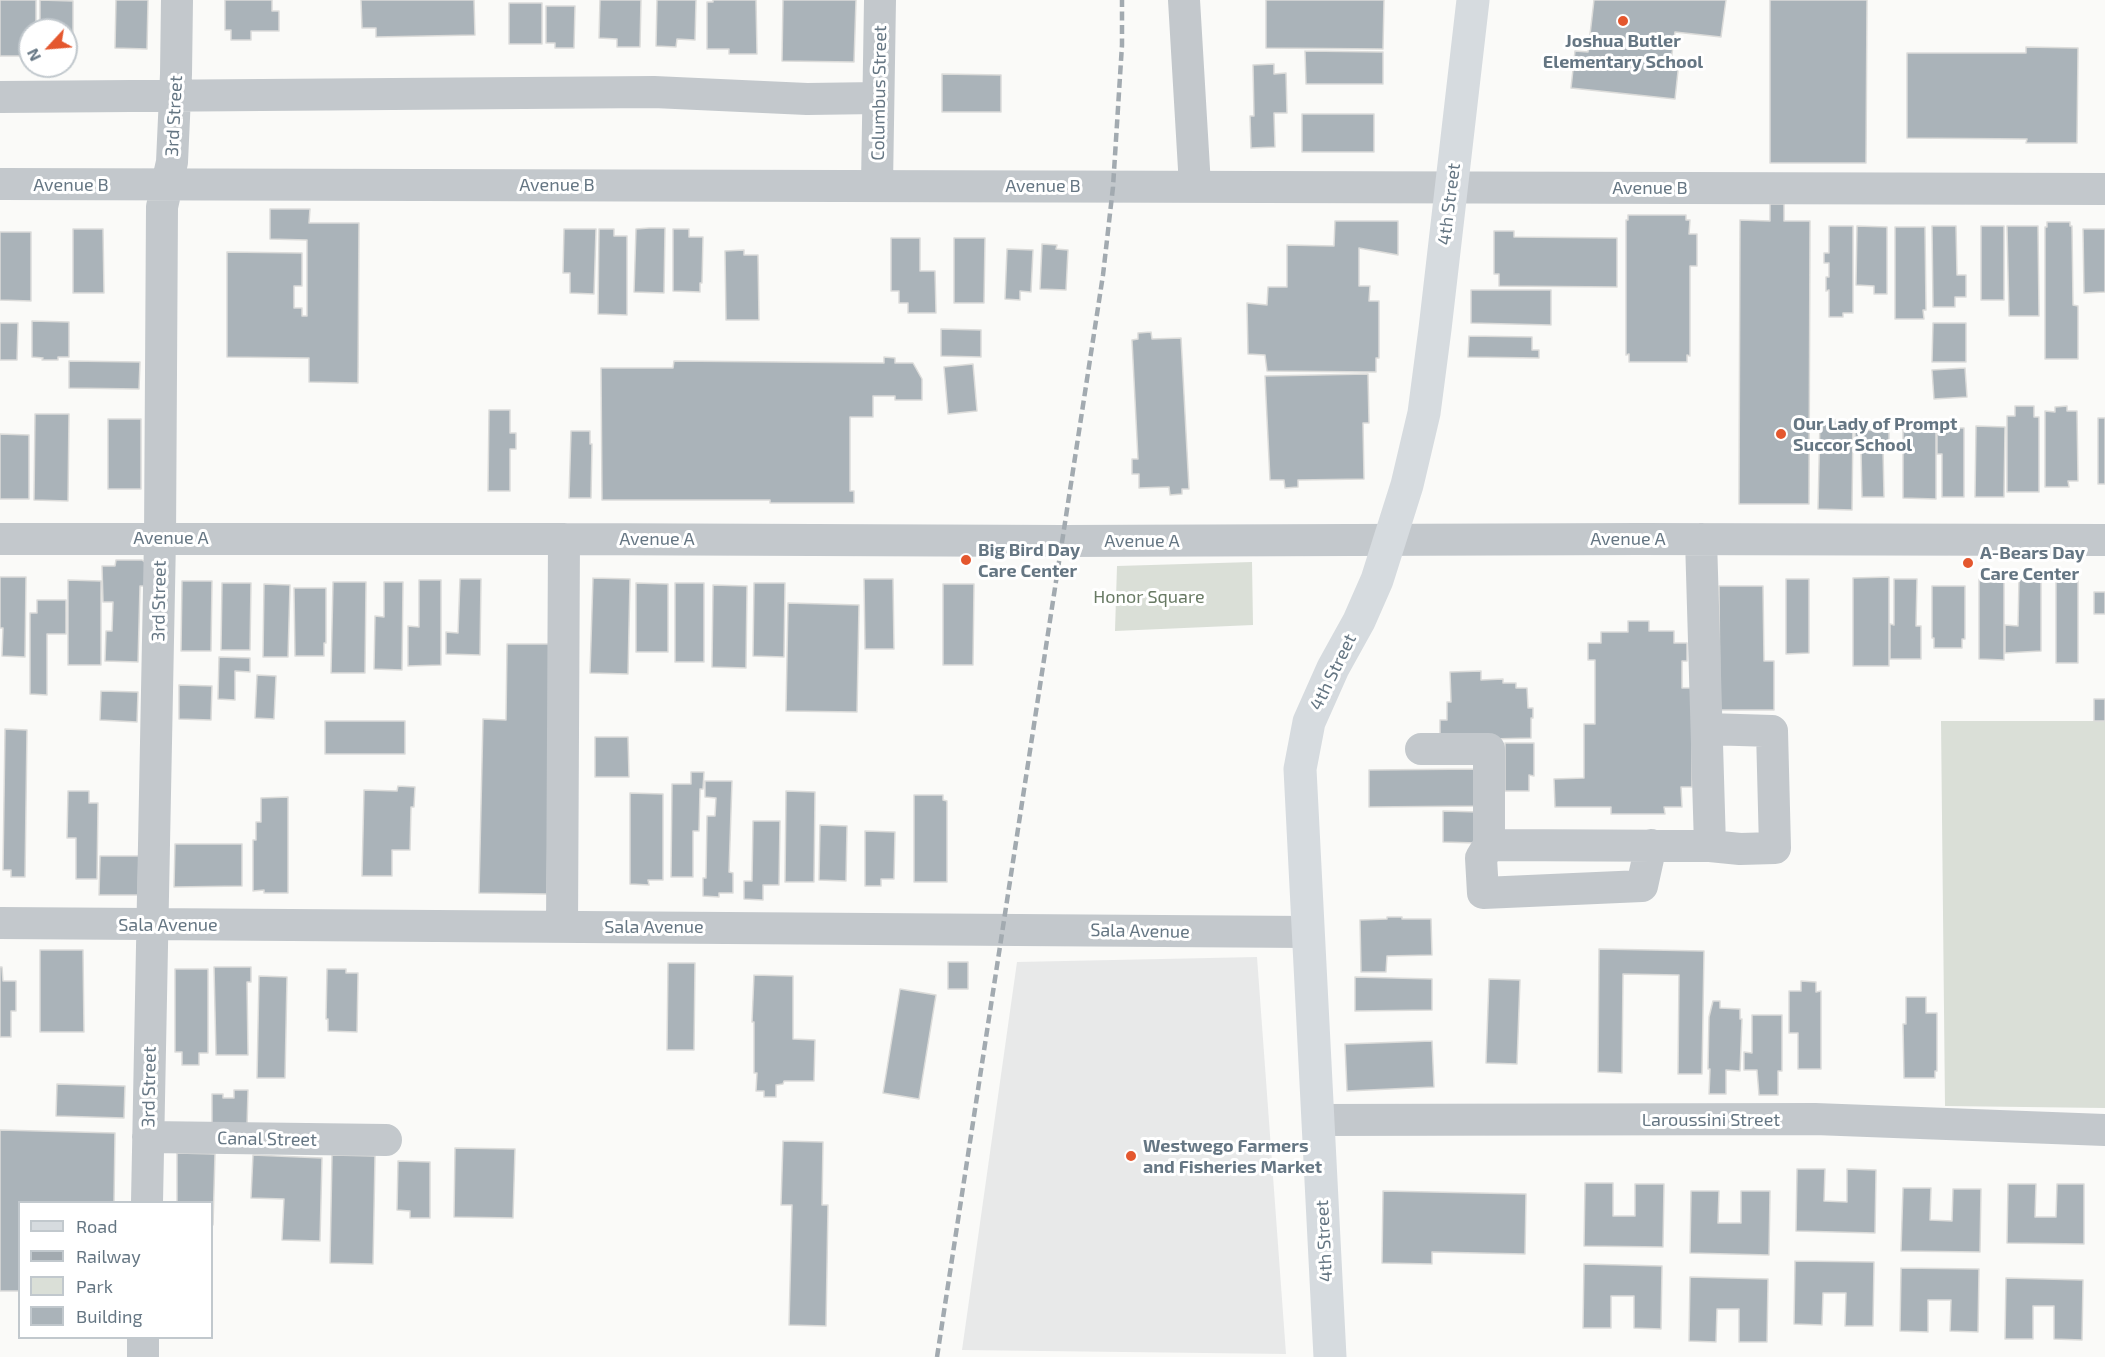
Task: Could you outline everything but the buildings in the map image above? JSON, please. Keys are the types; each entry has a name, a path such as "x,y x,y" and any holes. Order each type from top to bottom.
{"main road":[{"name":"4th Street","path":"1330,1357 1300,770 1309,722 1333,668 1359,621 1390,539 1407,485 1424,413 1473,0"}],"street":[{"name":"3rd Street","path":"147,1201 160,538 162,207 172,162 177,0"},
{"name":"Columbus Street","path":"877,185 880,0"},
{"path":"1184,0 1195,186"},
{"path":"0,97 654,92 807,99 878,98"},
{"name":"Avenue B","path":"0,184 2105,189"},
{"name":"Avenue A","path":"0,539 1063,542 1390,539 2105,540"},
{"path":"562,927 564,539"},
{"path":"1701,539 1710,846"},
{"path":"1489,845 1775,848 1772,731 1707,729"},
{"path":"1421,749 1489,749 1489,845 1481,858 1483,893 1642,886 1651,845"},
{"name":"Sala Avenue","path":"0,923 1308,932"},
{"name":"Laroussini Street","path":"1318,1120 1815,1119 2105,1130"},
{"name":"Canal Street","path":"148,1137 386,1140"},
{"path":"143,1357 144,1339"}],"shaded area":[{"name":"Westwego Farmers and Fisheries Market","path":"1257,957 1286,1354 962,1350 1017,962"}],"green space":[{"name":"Honor Square","path":"1252,562 1253,625 1115,631 1117,566"},
{"path":"1941,721 2105,721 2105,1108 1945,1106"}],"railway":[{"path":"937,1357 1103,275 1113,187 1122,45 1122,0"}],"place":[{"name":"Joshua Butler Elementary School","path":"1623,21"},
{"name":"Our Lady of Prompt Succor School","path":"1781,434"},
{"name":"Big Bird Day Care Center","path":"966,560"},
{"name":"A-Bears Day Care Center","path":"1968,563"},
{"name":"Westwego Farmers and Fisheries Market","path":"1131,1156"}]}
